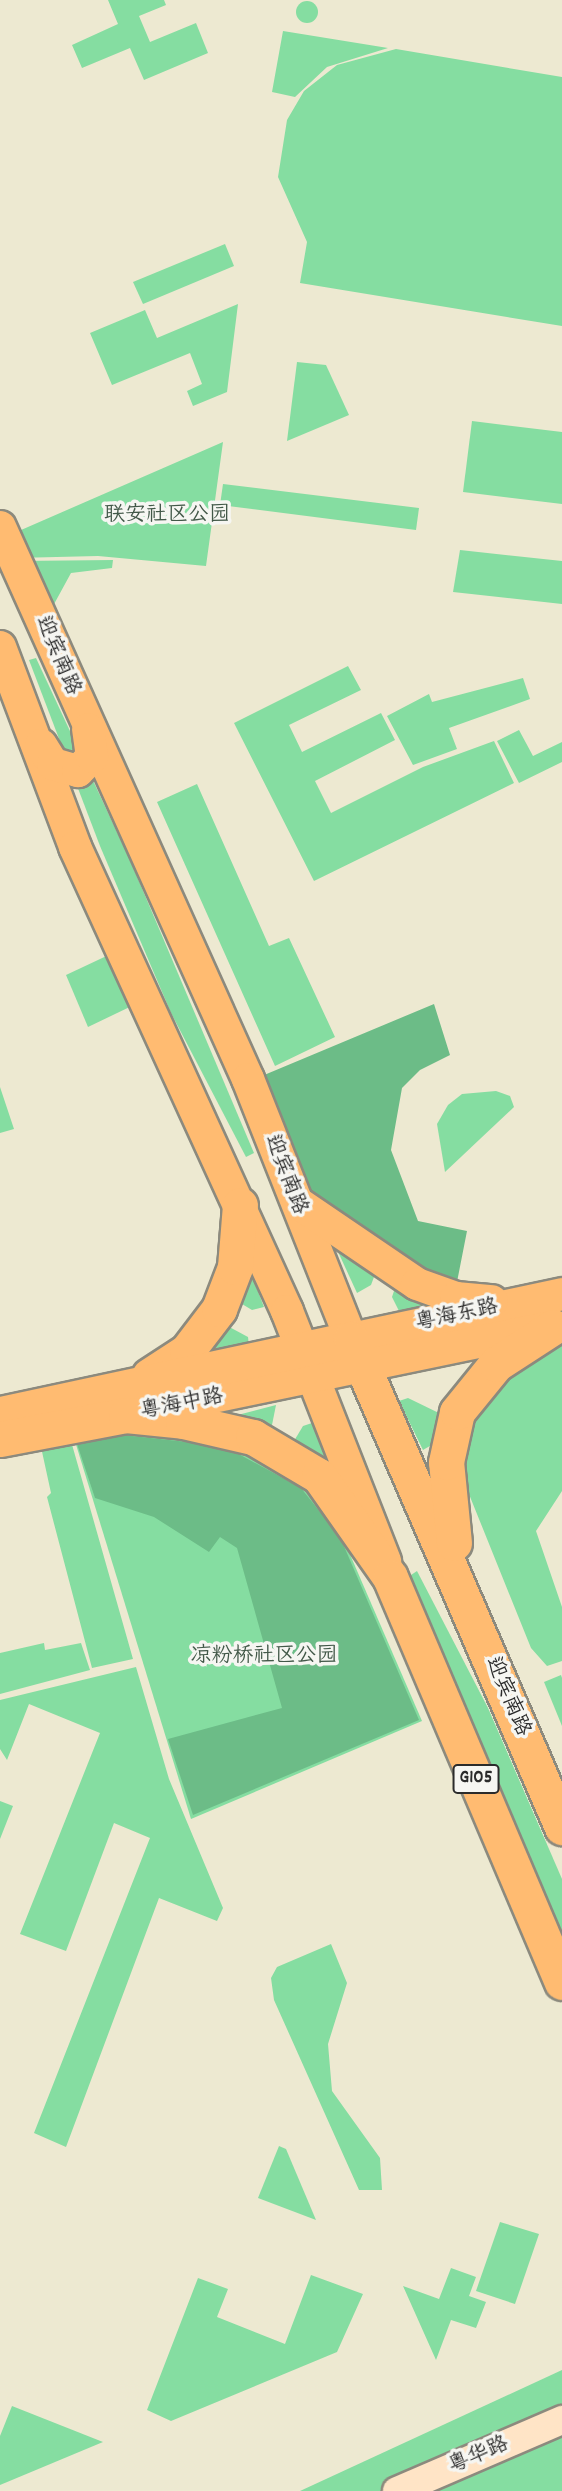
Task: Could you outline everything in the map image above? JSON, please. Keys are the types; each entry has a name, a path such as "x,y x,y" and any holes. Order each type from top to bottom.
{"highway":[{"path":"124,1403 177,1359 210,1324 235,1268 240,1205"},
{"path":"465,1598 446,1493 450,1429 476,1384 559,1315"},
{"name":"粤海中路","path":"0,1439 124,1403 358,1353"},
{"name":"迎宾南路","path":"358,1353 562,1827"},
{"path":"124,1403 214,1427 281,1450 319,1476 390,1577"},
{"name":"粤海中路","path":"0,1414 124,1403"},
{"name":"G105","path":"390,1577 562,1982"}],"main road":[{"name":"迎宾南路","path":"0,527 272,1142 358,1353"},
{"path":"0,647 116,940 222,1162 309,1364 390,1577"},
{"path":"38,741 53,764 78,771 92,757 85,722"},
{"path":"222,1162 243,1183 262,1180 272,1166 272,1142"},
{"path":"295,1200 417,1284 456,1298 518,1303"},
{"name":"粤海东路","path":"358,1353 518,1303 559,1315"},
{"name":"粤海东路","path":"358,1353 559,1315"},
{"name":"粤华路","path":"397,2491 562,2420"}],"green space":[{"path":"108,0 164,0 166,5 139,16 150,42 196,23 208,53 144,80 130,48 82,68 72,45 118,24"},
{"path":"307,1 315,4 318,12 315,20 307,23 299,20 296,12 299,4"},
{"path":"283,31 388,48 327,67 295,97 272,92"},
{"path":"396,49 562,77 562,326 300,283 307,242 278,177 287,120 304,91 337,65"},
{"path":"225,244 234,266 143,304 133,282"},
{"path":"238,304 227,392 193,406 187,391 202,384 190,353 112,385 90,333 145,310 157,338"},
{"path":"297,362 326,365 349,415 287,441"},
{"path":"472,421 562,432 562,504 463,492"},
{"name":"联安社区公园","path":"223,442 206,566 98,556 15,558 5,537"},
{"path":"223,484 419,508 416,530 220,505"},
{"path":"460,550 562,561 562,604 453,592"},
{"path":"113,560 112,568 71,573 53,606 18,561"},
{"path":"36,658 130,860 254,1153 246,1157 171,1013 100,846 29,660"},
{"path":"348,666 361,690 289,725 302,752 381,713 395,740 315,781 331,813 423,767 494,741 514,783 314,881 234,723"},
{"path":"523,678 530,699 449,728 457,749 413,765 387,716 429,694 432,702"},
{"path":"519,730 533,756 562,742 562,762 519,783 497,741"},
{"path":"197,784 269,946 289,938 335,1037 275,1066 157,802"},
{"path":"115,952 138,1003 88,1027 66,975"},
{"path":"434,1004 450,1055 420,1070 402,1088 391,1150 418,1221 467,1231 457,1282 386,1254 312,1206 252,1080"},
{"path":"0,1087 14,1129 0,1133"},
{"path":"496,1091 510,1096 514,1107 445,1172 437,1124 448,1105 462,1094"},
{"path":"334,1243 377,1269 371,1285 357,1293"},
{"path":"249,1268 264,1307 252,1310 232,1298"},
{"path":"397,1282 437,1306 400,1313 392,1297"},
{"path":"220,1322 248,1337 249,1346 202,1357"},
{"path":"562,1327 562,1491 536,1531 562,1607 562,1661 547,1666 531,1648 452,1452 466,1399"},
{"path":"408,1398 443,1415 435,1443 423,1450 399,1401"},
{"path":"276,1405 270,1435 226,1418"},
{"path":"315,1422 336,1465 291,1446 303,1426"},
{"name":"凉粉桥社区公园","path":"121,1433 217,1440 305,1488 342,1536 422,1721 191,1819 74,1438"},
{"name":"凉粉桥社区公园","path":"123,1435 224,1446 301,1488 340,1537 419,1720 193,1815 168,1739 282,1708 237,1548 220,1537 209,1552 154,1517 95,1498 76,1441"},
{"path":"71,1441 133,1659 92,1668 47,1497 51,1493 41,1447"},
{"path":"417,1571 488,1708 562,1879 562,1940 408,1577"},
{"path":"44,1643 45,1650 81,1643 90,1670 0,1694 0,1653"},
{"path":"136,1667 169,1779 223,1908 217,1921 159,1898 66,2147 34,2133 150,1838 114,1823 66,1951 20,1934 100,1733 29,1704 7,1760 0,1749 0,1700"},
{"path":"561,1675 562,1678 562,1726 544,1682"},
{"path":"0,1801 13,1806 0,1839"},
{"path":"331,1944 347,1983 328,2044 332,2091 380,2158 382,2190 359,2190 274,2000 271,1978 277,1967"},
{"path":"279,2146 286,2149 316,2220 258,2198"},
{"path":"500,2222 539,2234 515,2304 476,2291"},
{"path":"451,2268 476,2277 469,2296 486,2302 476,2328 451,2320 436,2360 403,2286 439,2299"},
{"path":"311,2275 363,2294 337,2352 171,2421 147,2410 198,2278 228,2289 217,2317 285,2344"},
{"path":"562,2370 562,2415 381,2491 300,2491"},
{"path":"12,2406 103,2442 0,2485 0,2436"},
{"path":"562,2425 562,2491 410,2491"}]}
